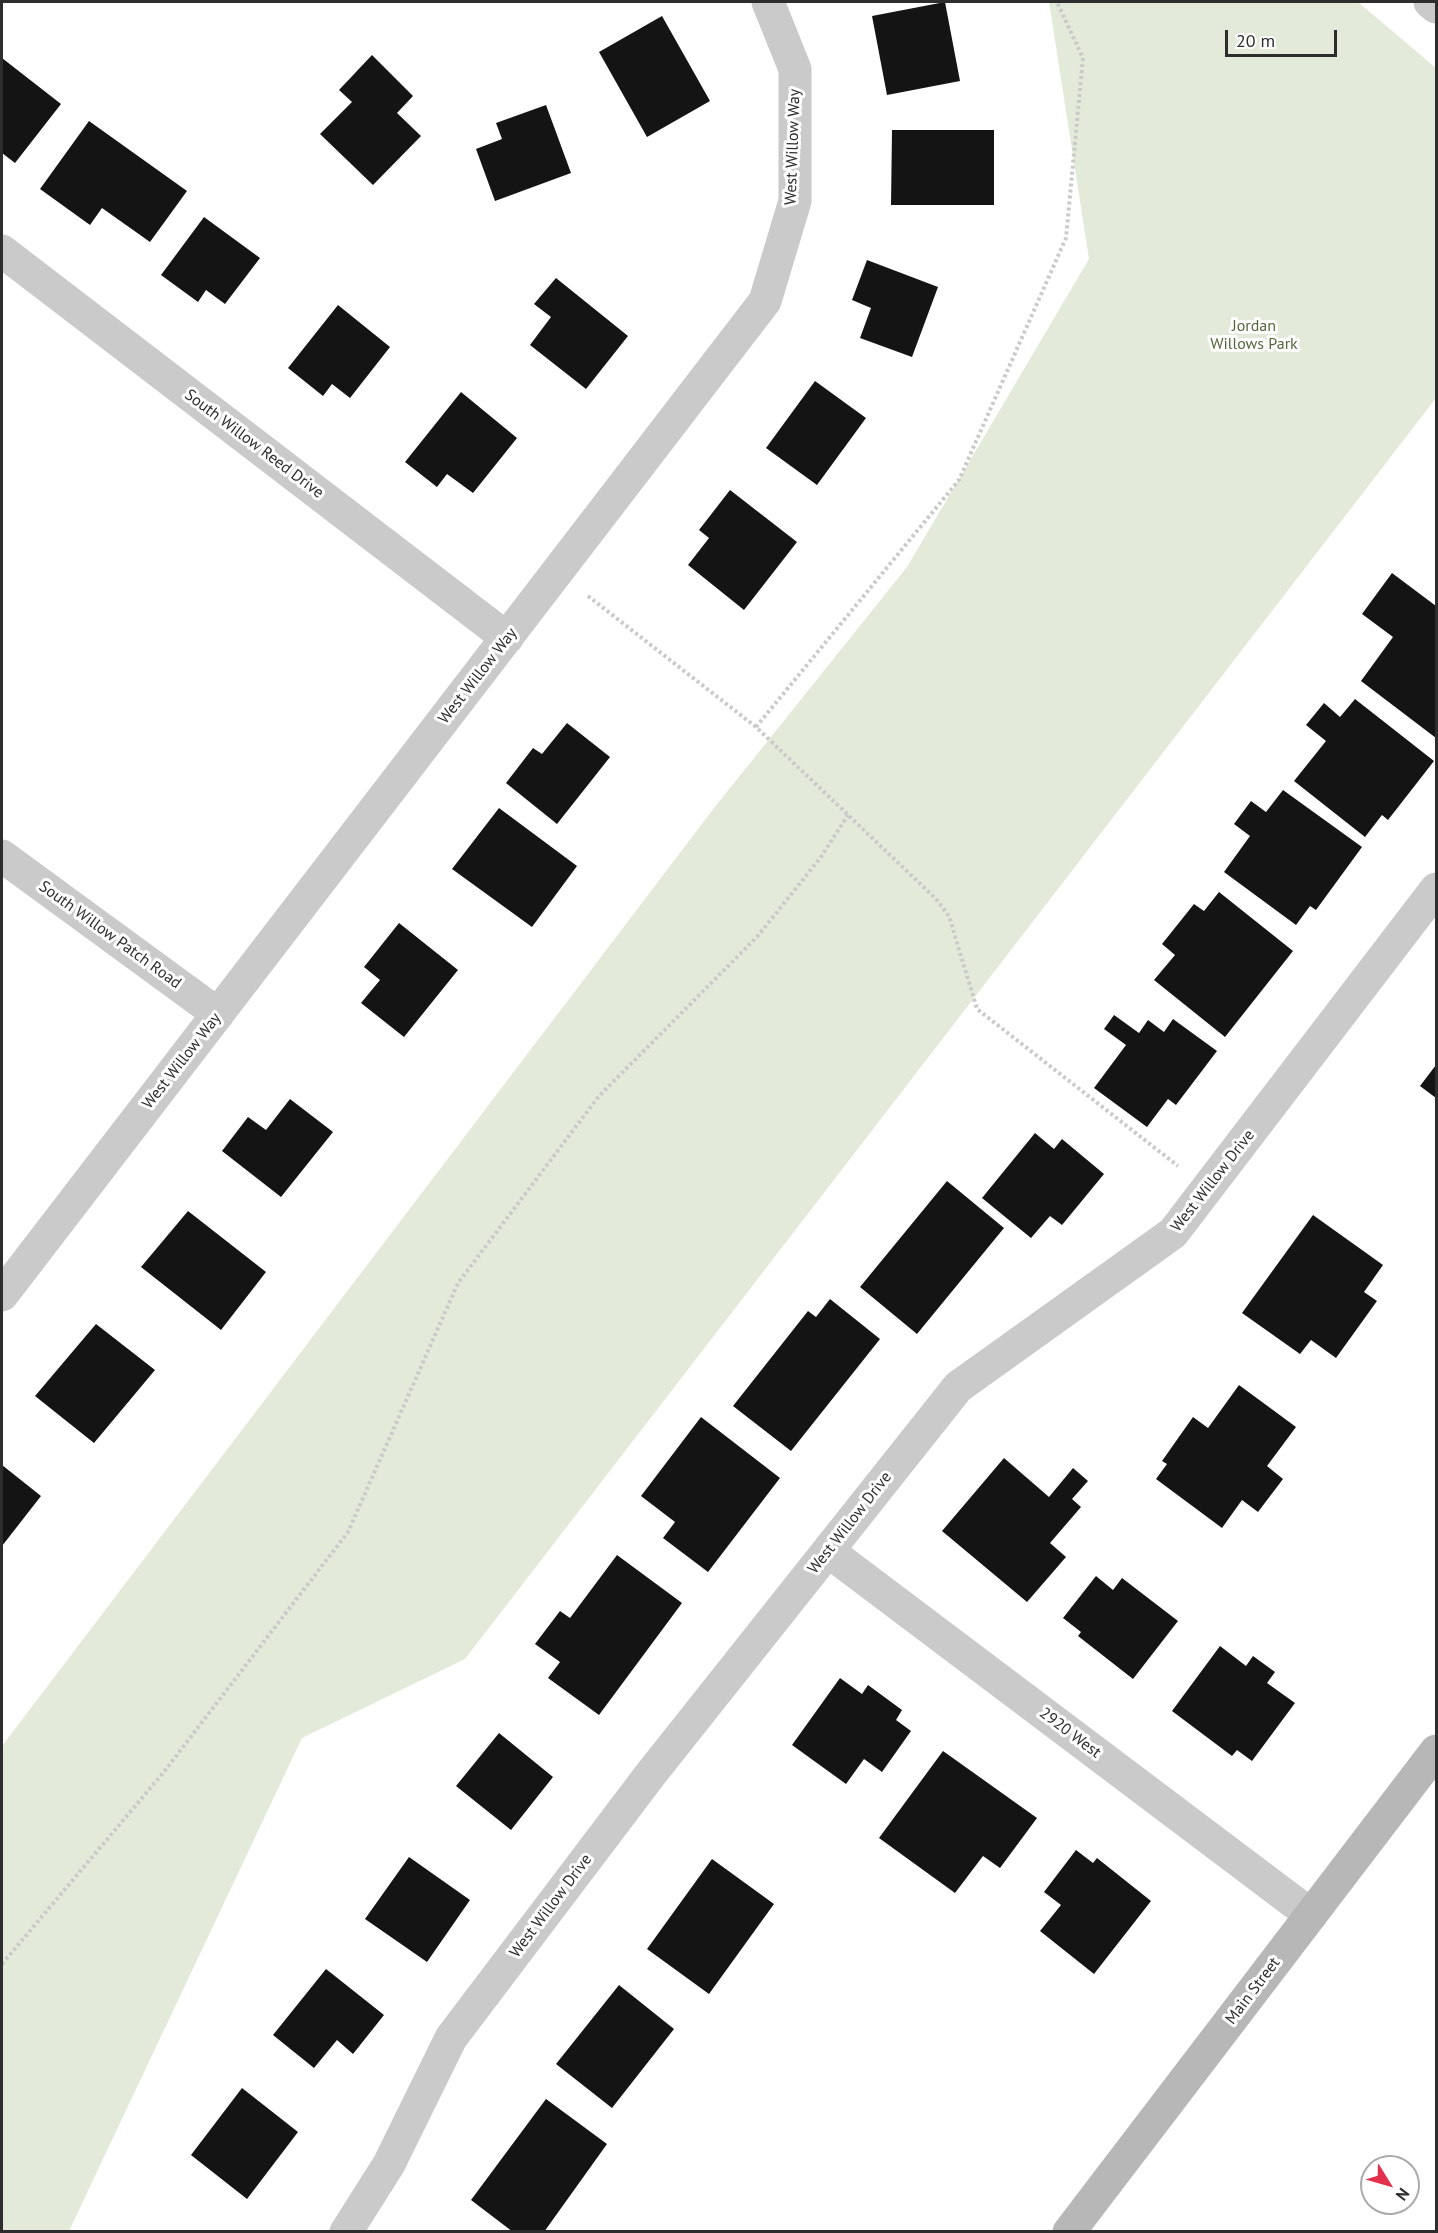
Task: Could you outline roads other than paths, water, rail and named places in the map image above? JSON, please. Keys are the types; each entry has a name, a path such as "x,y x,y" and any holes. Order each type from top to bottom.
{"main road":[{"name":"Main Street","path":"1069,2232 1437,1751"}],"street":[{"name":"West Willow Way","path":"2,1295 765,301 795,201 795,69 768,2"},
{"path":"1430,2 1437,7"},
{"name":"South Willow Reed Drive","path":"2,251 507,638"},
{"name":"South Willow Patch Road","path":"2,856 218,1014"},
{"name":"West Willow Drive","path":"346,2232 388,2164 452,2038 650,1775 958,1387 1173,1233 1437,889"},
{"name":"2920 West","path":"828,1551 1311,1915"}],"park label":[{"name":"Jordan Willows Park","path":"1254,335"}]}
